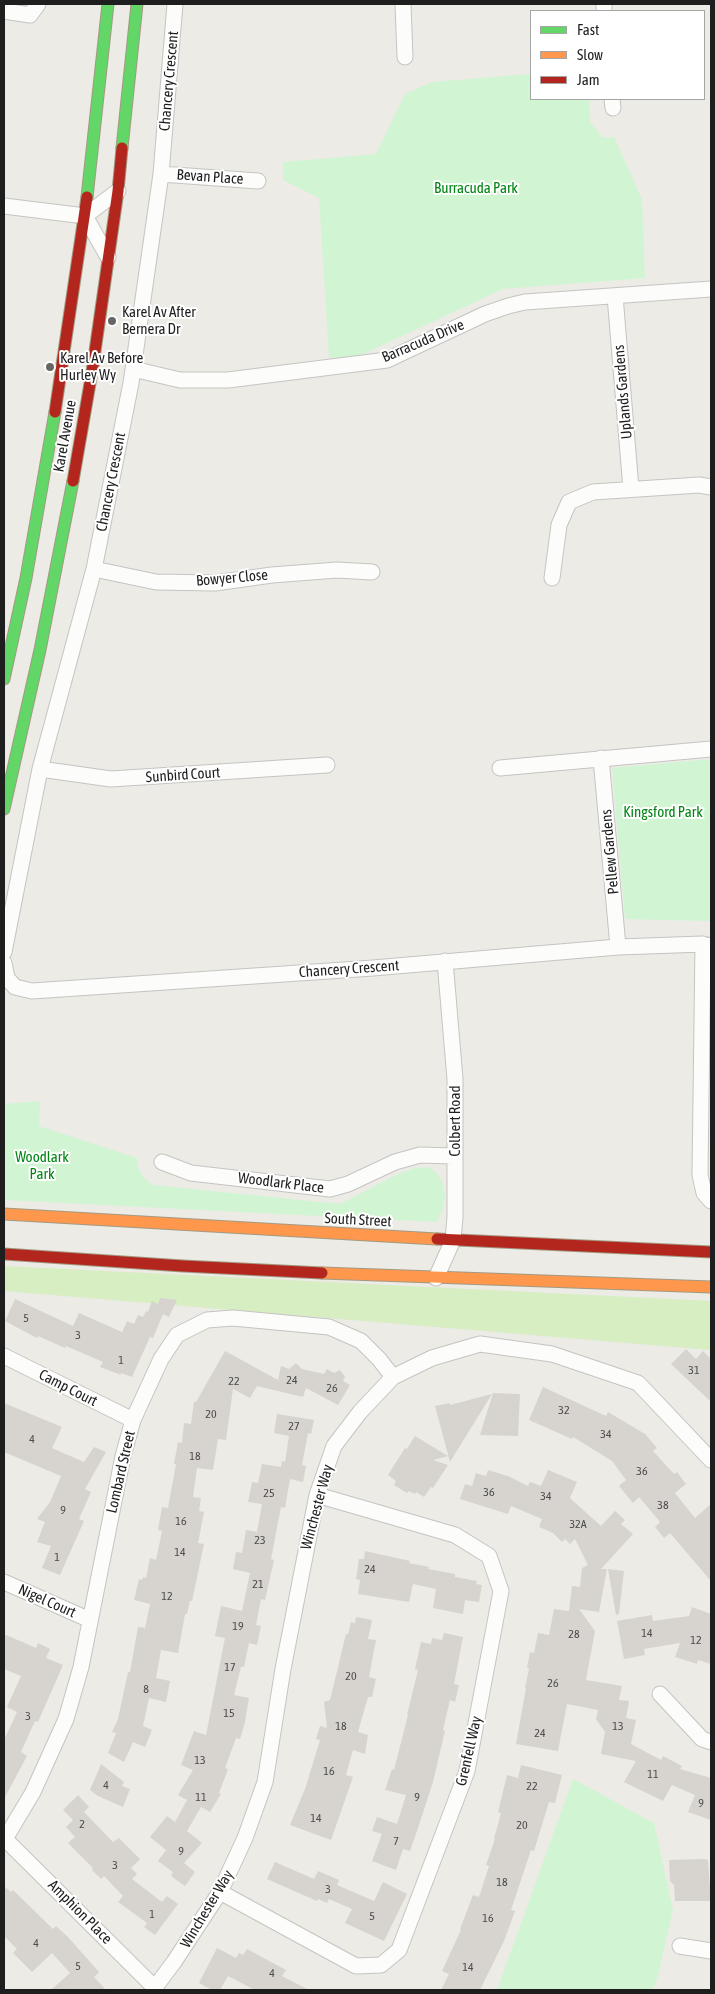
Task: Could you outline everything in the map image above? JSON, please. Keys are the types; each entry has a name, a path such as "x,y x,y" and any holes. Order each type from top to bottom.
{"main road":[{"name":"Karel Avenue","path":"4,679 26,578 64,363 85,216 108,4"},
{"name":"Karel Avenue","path":"4,809 40,650 92,372 118,191 137,4"},
{"name":"South Street","path":"4,1214 87,1221 711,1252"},
{"path":"4,1254 183,1266 436,1278 711,1287"}],"street":[{"path":"4,11 30,15 38,4"},
{"name":"Chancery Crescent","path":"4,952 40,769 94,569 133,369 161,174 175,4"},
{"path":"403,4 405,58"},
{"name":"Bevan Place","path":"161,174 258,181"},
{"path":"4,206 85,216 118,191"},
{"path":"85,216 109,258"},
{"name":"Barracuda Drive","path":"133,369 180,380 228,380 387,360 485,314 526,302 711,289"},
{"name":"Uplands Gardens","path":"615,296 631,489"},
{"path":"552,578 559,525 569,502 593,492 699,485 711,487"},
{"name":"Bowyer Close","path":"94,569 156,582 215,583 272,574 337,570 372,572"},
{"path":"500,768 711,749"},
{"name":"Pellew Gardens","path":"601,758 618,947"},
{"name":"Sunbird Court","path":"40,769 111,779 326,764"},
{"path":"707,945 700,1175 704,1193 711,1200"},
{"name":"Chancery Crescent","path":"4,963 7,978 15,987 32,991 363,968 618,947 707,945"},
{"name":"Colbert Road","path":"436,1278 453,1240 455,1217 455,1080 445,961"},
{"name":"Woodlark Place","path":"162,1162 191,1173 330,1189 348,1184 395,1162 420,1155 454,1156"},
{"name":"Lombard Street","path":"5,1838 33,1792 66,1719 81,1667 123,1456 132,1420 161,1358 177,1335 207,1320 233,1318 329,1327 361,1341 393,1377"},
{"name":"Winchester Way","path":"154,1989 220,1892 244,1838 265,1782 283,1669 317,1494 334,1446 360,1412 393,1377 432,1358 480,1344 552,1354 638,1383 710,1456"},
{"name":"Camp Court","path":"4,1356 132,1420"},
{"name":"Grenfell Way","path":"220,1892 356,1966 381,1965 399,1950 467,1771 501,1592 489,1556 455,1534 317,1494"},
{"name":"Nigel Court","path":"4,1582 90,1620"},
{"path":"660,1694 702,1738 711,1742"},
{"name":"Amphion Place","path":"5,1838 154,1989"},
{"path":"680,1946 711,1951"}],"green space":[{"name":"Burracuda Park","path":"530,74 530,100 589,100 590,122 603,138 614,137 642,199 645,278 503,289 359,356 329,358 319,198 283,180 283,162 376,154 405,94 432,82"},
{"name":"Kingsford Park","path":"711,759 711,921 625,919 612,768"},
{"name":"Woodlark Park","path":"40,1101 39,1126 137,1158 139,1170 145,1179 153,1185 340,1204 398,1174 415,1168 429,1167 438,1174 442,1182 445,1195 443,1207 437,1222 4,1200 4,1104"},
{"path":"4,1266 711,1301 711,1350 4,1291"},
{"path":"573,1779 654,1823 673,1910 656,1983 651,1990 497,1990"}],"building":[{"path":"160,1298 177,1300 169,1317 163,1314 153,1338 150,1337 132,1377 100,1367 103,1362 66,1346 65,1348 38,1336 37,1338 5,1321 15,1299 73,1326 79,1313 122,1332 127,1321 134,1324 138,1315 143,1317 146,1311 148,1312 152,1301 158,1304"},
{"path":"686,1349 696,1359 703,1351 711,1359 711,1402 671,1364"},
{"path":"225,1351 278,1380 281,1366 289,1369 296,1363 302,1369 324,1374 327,1369 334,1373 340,1370 345,1377 343,1381 350,1385 338,1405 306,1388 303,1397 257,1386 250,1398 233,1389 226,1440 218,1439 213,1470 197,1468 193,1497 201,1498 199,1511 204,1512 198,1543 204,1544 192,1601 190,1601 187,1614 185,1614 178,1653 161,1650 156,1678 170,1681 166,1702 149,1698 143,1726 152,1730 145,1747 133,1742 124,1762 108,1753 116,1733 112,1732 118,1719 128,1672 130,1672 138,1627 145,1628 150,1604 134,1600 139,1579 146,1578 150,1558 156,1560 162,1531 158,1530 162,1507 168,1508 178,1442 182,1443 184,1423 191,1424 194,1401 196,1402"},
{"path":"543,1387 606,1416 608,1412 645,1434 657,1448 653,1451 674,1474 677,1472 686,1484 675,1493 695,1518 711,1504 711,1581 670,1533 664,1538 655,1527 660,1522 639,1497 633,1503 619,1486 626,1480 612,1461 573,1437 572,1439 529,1420"},
{"path":"493,1393 520,1394 518,1436 480,1435"},
{"path":"492,1394 450,1462 435,1406 450,1403 450,1405"},
{"path":"4,1403 62,1427 52,1448 84,1462 94,1447 106,1452 85,1489 91,1492 79,1519 84,1521 60,1575 42,1568 51,1546 37,1542 45,1522 37,1519 50,1502 61,1476 4,1452"},
{"path":"277,1414 314,1420 311,1434 308,1433 302,1465 306,1466 303,1482 290,1479 285,1508 281,1507 271,1559 274,1560 265,1600 261,1599 256,1625 261,1626 257,1645 249,1643 244,1667 241,1667 234,1695 249,1698 245,1722 240,1739 236,1738 225,1768 228,1769 219,1793 221,1794 210,1812 201,1807 187,1831 202,1843 184,1863 195,1872 185,1886 171,1876 173,1872 158,1861 166,1850 150,1837 167,1816 175,1822 187,1800 178,1795 193,1770 181,1765 194,1731 206,1735 225,1638 215,1636 221,1606 242,1611 250,1573 233,1569 236,1552 242,1553 246,1530 257,1532 262,1504 248,1502 252,1482 258,1483 262,1464 281,1467 282,1461 285,1462 289,1436 274,1433"},
{"path":"415,1436 448,1456 433,1460 448,1465 433,1488 431,1487 424,1497 416,1492 415,1494 409,1491 407,1493 394,1485 396,1481 388,1475"},
{"path":"488,1470 508,1476 528,1486 530,1482 541,1486 548,1470 577,1482 570,1498 601,1526 615,1511 625,1520 621,1524 633,1534 601,1569 607,1569 599,1612 579,1609 595,1631 586,1680 622,1686 619,1700 629,1701 626,1718 636,1720 631,1744 661,1760 663,1756 682,1766 680,1769 711,1778 711,1820 688,1812 695,1795 672,1785 663,1801 624,1782 636,1761 601,1754 605,1732 596,1719 598,1710 567,1704 558,1751 516,1744 530,1652 534,1653 538,1633 549,1635 554,1609 569,1611 572,1586 580,1587 582,1568 588,1565 575,1539 570,1544 565,1539 562,1542 553,1533 539,1527 542,1519 511,1506 508,1514 460,1499 465,1484 472,1486 476,1473 486,1476"},
{"path":"365,1551 410,1561 409,1563 429,1567 428,1569 455,1574 455,1577 477,1581 476,1584 482,1585 479,1602 465,1600 463,1614 433,1608 436,1589 413,1584 409,1602 358,1594 360,1580 356,1579 359,1559 364,1559"},
{"path":"608,1569 624,1571 619,1614 616,1615"},
{"path":"692,1607 711,1614 711,1664 698,1660 697,1664 675,1657 680,1643 644,1649 645,1655 624,1659 617,1621 652,1615 653,1621 689,1616"},
{"path":"356,1617 372,1620 368,1639 376,1640 369,1677 376,1679 372,1697 368,1697 358,1732 368,1735 365,1754 353,1750 346,1775 353,1777 331,1840 290,1825 305,1789 320,1740 316,1739 320,1726 327,1728 324,1702 330,1700 346,1634 348,1634 351,1622 355,1623"},
{"path":"444,1633 463,1637 454,1684 459,1685 455,1702 450,1700 433,1782 417,1831 410,1851 403,1849 396,1870 372,1861 382,1834 372,1831 377,1817 397,1824 406,1795 385,1790 392,1769 394,1770 408,1715 418,1670 415,1669 421,1642 431,1644 432,1638 442,1640"},
{"path":"4,1634 36,1648 38,1643 50,1649 46,1658 63,1665 38,1722 35,1721 21,1752 27,1756 4,1799 4,1740 17,1712 7,1707 21,1676 4,1669"},
{"path":"101,1764 124,1782 122,1786 130,1789 123,1807 98,1796 90,1790"},
{"path":"521,1765 562,1775 555,1803 549,1802 534,1851 531,1850 511,1910 515,1911 504,1941 480,1990 441,1990 449,1974 442,1971 461,1930 473,1895 479,1897 489,1866 486,1865 495,1839 501,1813 498,1812 507,1775 518,1778"},
{"path":"78,1795 89,1807 84,1812 113,1842 119,1838 140,1859 131,1868 137,1874 132,1879 162,1902 167,1896 178,1904 155,1935 144,1927 147,1923 118,1902 123,1896 104,1876 101,1879 92,1870 93,1868 68,1843 75,1837 66,1827 73,1820 63,1810"},
{"path":"669,1860 708,1860 711,1901 675,1901 674,1885 670,1881"},
{"path":"275,1862 314,1879 318,1871 339,1880 337,1885 374,1901 383,1882 407,1894 384,1941 345,1923 352,1909 329,1899 327,1903 318,1899 317,1901 267,1879"},
{"path":"4,1886 11,1892 13,1890 53,1929 56,1926 68,1937 99,1972 94,1977 106,1990 51,1990 70,1973 52,1953 32,1972 13,1953 17,1949 4,1936"},
{"path":"217,1948 236,1958 239,1953 243,1955 247,1949 286,1970 282,1976 309,1990 255,1990 228,1976 220,1990 212,1990 199,1983"}],"traffic: fast":[{"path":"87,197 108,4"},
{"path":"122,148 137,4"},
{"path":"4,679 26,578 55,412"},
{"path":"4,809 40,650 73,481"}],"traffic: slow":[{"path":"4,1214 437,1239"},
{"path":"322,1273 711,1287"}],"traffic: jam":[{"path":"73,481 92,372 118,191 122,148"},
{"path":"55,412 87,197"},
{"path":"437,1239 711,1252"},
{"path":"4,1254 322,1273"}],"place":[{"name":"Karel Av After Bernera Dr","path":"112,321"},
{"name":"Karel Av Before Hurley Wy","path":"50,367"}]}
